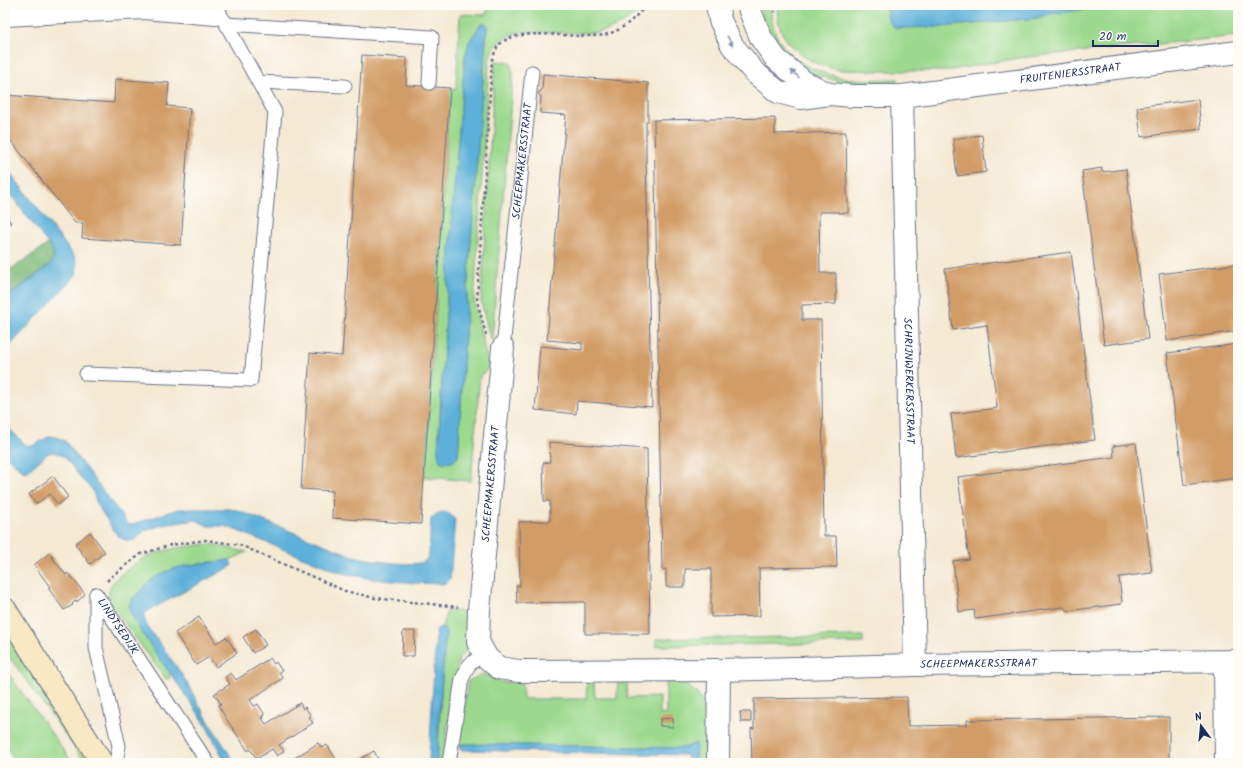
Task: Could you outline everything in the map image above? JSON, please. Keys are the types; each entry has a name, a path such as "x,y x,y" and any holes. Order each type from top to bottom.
{"street":[{"name":"FRUITENIERSSTRAAT","path":"717,5 720,20 732,45 754,72 778,92 801,98 829,94 853,96 902,96 1238,52"},
{"name":"FRUITENIERSSTRAAT","path":"749,5 761,38 776,59 804,82 829,94"},
{"path":"5,15 144,8 221,19"},
{"name":"SCHRIJNWERKERSSTRAAT","path":"902,96 915,665"},
{"name":"SCHEEPMAKERSSTRAAT","path":"503,348 479,610 478,642 487,658 499,668 519,671 719,670 915,665 1231,661"},
{"path":"5,609 102,763"},
{"path":"1226,763 1231,661"},
{"path":"718,763 719,670"}],"lane":[{"path":"86,374 251,380 275,112 221,19"},
{"path":"221,19 432,37 429,83"},
{"name":"SCHEEPMAKERSSTRAAT","path":"503,348 532,72"},
{"path":"258,82 345,86"},
{"name":"LINDTSEDIJK","path":"96,594 96,648 119,746 116,763"},
{"name":"LINDTSEDIJK","path":"96,594 208,763"},
{"path":"449,763 462,679 469,665 484,653"}],"path":[{"path":"775,5 775,19"},
{"path":"96,594 113,575 141,554 171,545 206,540 240,545 345,591 375,598 479,610"}],"green space":[{"path":"490,5 644,5 633,16 621,24 607,30 592,33 520,32 503,39 492,51 489,63 474,302 489,368 480,376 471,481 425,477 450,88 456,90 460,14 485,15","holes":["482,23 486,23 487,27 468,281 458,457 452,461 445,462 440,461 438,451 450,254 465,57 469,42"]},
{"path":"758,5 771,5 772,21 776,35 783,47 804,64 817,71 852,79 899,79 895,82 852,83 815,75 794,64 770,38"},
{"path":"779,5 888,5 888,18 896,28 940,27 1037,18 1049,14 1119,5 1238,5 1238,36 1018,58 946,71 839,70 820,65 810,60 800,54 788,42 779,25 777,11"},
{"path":"495,61 510,62 513,73 492,339 490,339 481,301"},
{"path":"48,244 53,253 53,262 5,298 5,273"},
{"path":"210,544 247,552 230,560 203,563 151,580 141,632 170,673 169,679 166,679 109,602 110,587 125,571 148,556 174,549"},
{"path":"447,610 470,613 469,647 459,658 442,763 436,763 445,629 442,627"},
{"path":"5,624 91,763 86,763 81,757 5,651"},
{"path":"863,636 863,643 656,646 656,639"},
{"path":"5,669 73,763 16,763 5,744"},
{"path":"484,675 502,682 521,683 523,699 586,699 588,682 594,683 595,698 617,698 618,682 626,682 627,698 660,697 660,715 666,714 666,681 684,684 697,694 706,712 708,732 707,763 695,763 695,743 685,748 459,744 468,681"}],"water":[{"path":"888,5 1119,5 1049,14 1037,18 940,27 896,28 888,18"},
{"path":"482,23 486,23 487,27 468,281 458,457 452,462 445,462 440,461 438,451 453,200 465,57 469,42"},
{"path":"5,166 75,257 77,264 76,275 5,351 5,299 51,264 54,257 52,249 5,188"},
{"path":"5,425 26,445 32,446 50,436 57,437 65,441 128,524 131,525 178,509 237,510 353,556 386,562 413,564 423,562 429,555 431,519 437,514 443,512 449,514 455,519 450,579 446,583 442,584 415,583 373,579 342,573 233,529 224,526 208,526 196,520 163,525 146,530 134,540 129,541 123,539 117,535 97,504 92,489 83,481 65,457 54,452 48,453 28,471 24,472 5,455"},
{"path":"230,560 232,566 146,612 144,617 147,626 181,673 209,722 235,763 226,763 203,720 141,632 130,612 129,607 132,599 151,580 167,571 179,567"},
{"path":"442,627 446,632 439,714 438,749 436,763 426,763 429,760 436,632 438,628"},
{"path":"696,743 695,763 688,763 686,755 462,750 459,748 460,745 466,744 685,748"}],"building":[{"path":"362,55 407,58 406,85 450,88 421,524 332,518 333,491 301,489 310,353 342,356"},
{"path":"543,74 648,83 646,153 652,407 577,401 576,414 535,410 540,346 582,350 582,343 547,340 566,115 540,113 541,97 538,93 542,90"},
{"path":"115,79 169,83 167,106 190,108 181,245 82,238 83,223 75,223 5,133 5,95 114,103"},
{"path":"1198,99 1201,129 1141,137 1137,107"},
{"path":"775,118 775,134 846,132 848,213 819,212 820,273 836,273 836,304 802,305 802,320 821,320 824,536 836,536 837,567 759,568 760,616 711,617 711,569 685,569 685,587 666,587 666,569 662,570 654,120"},
{"path":"982,135 986,172 957,176 953,139"},
{"path":"1102,168 1102,172 1126,169 1148,339 1104,345 1082,171"},
{"path":"5,214 11,223 5,227"},
{"path":"1071,252 1095,440 956,458 951,414 997,408 987,325 953,330 945,269"},
{"path":"1238,264 1238,331 1167,341 1159,274"},
{"path":"1238,344 1238,478 1184,485 1167,353"},
{"path":"549,442 647,449 650,634 585,634 585,602 517,603 516,586 520,586 519,522 550,521 550,501 544,501 543,463 550,462"},
{"path":"1136,443 1152,573 1119,577 1121,604 1067,611 1064,607 975,619 974,610 959,612 953,561 969,559 958,477 1114,457 1113,446"},
{"path":"53,476 68,497 58,505 50,494 36,504 29,494"},
{"path":"90,532 105,552 90,564 75,544"},
{"path":"49,553 66,575 68,573 85,594 77,602 76,600 72,604 73,605 64,610 34,565"},
{"path":"199,617 216,643 226,637 237,653 216,667 209,657 196,665 175,633"},
{"path":"256,629 266,645 253,653 243,637"},
{"path":"403,631 415,631 414,656 402,656"},
{"path":"270,658 274,664 276,662 282,671 279,672 283,678 250,700 254,706 258,704 265,715 263,716 264,718 262,718 266,724 300,703 303,709 305,707 311,716 309,717 313,723 279,745 284,751 277,756 272,749 257,759 250,749 248,751 229,723 218,705 221,704 214,694 230,684 225,677 231,673 236,680"},
{"path":"907,697 908,726 967,725 967,720 1169,717 1169,763 752,763 751,728 754,729 754,699"},
{"path":"740,712 751,712 751,722 741,722"},
{"path":"673,718 673,727 660,726 660,719"},
{"path":"318,743 322,748 327,745 339,763 287,763"},
{"path":"374,751 380,763 353,763"}]}
